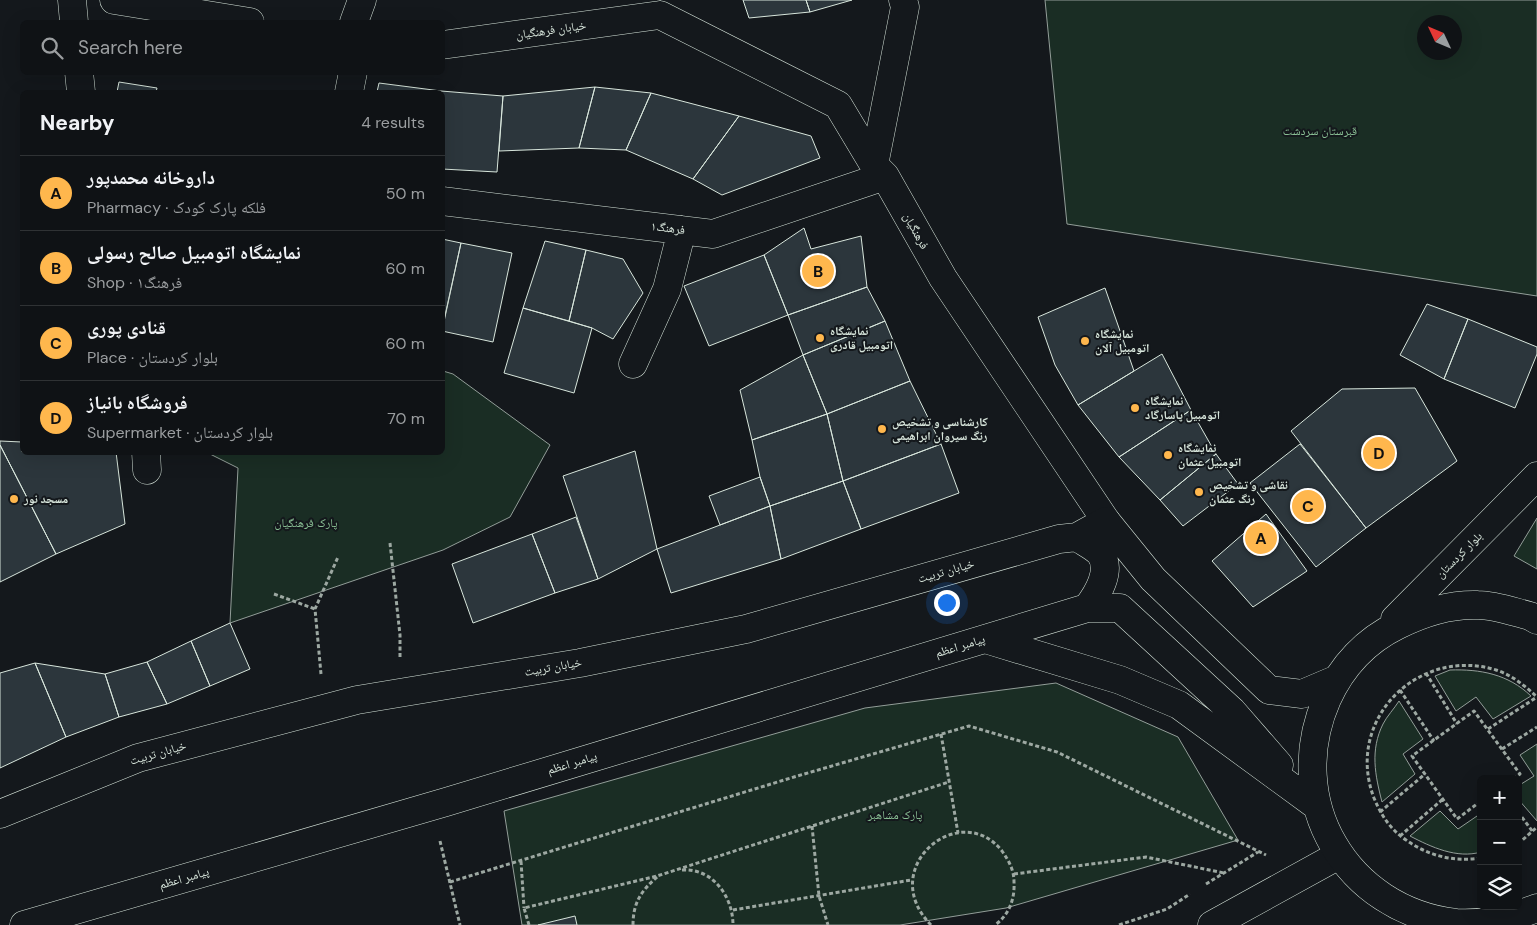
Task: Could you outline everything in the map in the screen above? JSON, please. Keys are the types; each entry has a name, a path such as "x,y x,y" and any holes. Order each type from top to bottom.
{"main road":[{"path":"72,0 74,20"},
{"path":"114,0 238,20"},
{"path":"355,20 362,0"},
{"path":"880,171 905,7 903,0"},
{"name":"فرهنگیان","path":"657,8 838,105 880,171 943,278 1106,522 1153,579 1269,690 1302,694 1336,680"},
{"name":"خیابان فرهنگیان","path":"445,44 657,8"},
{"path":"79,75 81,90"},
{"path":"349,90 352,75"},
{"name":"فرهنگ۱","path":"445,201 713,234 880,171"},
{"path":"634,364 667,289 682,230"},
{"name":"بلوار کردستان","path":"1381,633 1537,476"},
{"name":"خیابان تربیت","path":"0,814 138,758 357,700 580,663 746,629 1059,539 1077,537 1106,522"},
{"path":"1077,537 1100,554 1105,570 1097,594 1087,608"},
{"path":"1153,579 1120,608 1232,711 1316,806 1338,854 1370,889 1411,913 1457,923 1509,923 1537,908"},
{"path":"1316,806 1311,763 1318,720 1336,680 1355,654 1381,633 1427,611 1479,604 1530,616 1537,620"},
{"name":"پیامبر اعظم","path":"24,925 432,806 1087,608 1120,608"},
{"path":"985,639 1120,680 1179,705 1316,806"},
{"path":"1212,925 1338,854"}],"path":[{"path":"390,543 400,635"},
{"path":"321,651 315,609 338,556"},
{"path":"274,594 315,609"},
{"path":"1477,858 1465,860 1442,857 1420,850 1400,836 1380,812 1370,787 1367,761 1372,734 1383,710 1400,690 1426,673 1450,666 1497,670 1519,681 1537,697 1488,729"},
{"path":"1426,673 1457,724"},
{"path":"1400,690 1434,741"},
{"path":"1477,804 1457,819 1412,756 1474,711 1520,774 1518,775"},
{"path":"450,882 794,776 969,726 1057,752 1304,874"},
{"path":"1502,749 1537,727"},
{"path":"941,734 958,833"},
{"path":"1380,812 1425,774"},
{"path":"524,908 657,876 949,782"},
{"path":"1400,836 1443,799"},
{"path":"432,806 460,925"},
{"path":"1522,817 1533,832"},
{"path":"812,826 819,896 828,925"},
{"path":"1522,841 1537,827"},
{"path":"931,925 920,914 913,898 912,880 916,863 926,849 941,838 958,833 974,834 987,838 1009,860 1014,874 1015,893 1009,909 995,925"},
{"path":"1200,888 1258,852"},
{"path":"1014,874 1146,857 1224,873"},
{"path":"521,861 524,908 529,925"},
{"path":"633,925 636,900 644,888 657,876 674,870 689,869 702,873 714,880 726,893 733,910 733,925"},
{"path":"733,910 912,880"},
{"path":"1119,925 1167,909 1192,893"}],"green space":[{"name":"قبرستان سردشت","path":"1045,0 1537,0 1537,296 1067,224"},
{"name":"پارک فرهنگیان","path":"445,372 453,374 550,445 510,517 443,550 230,623 238,468 212,455 445,455"},
{"path":"1537,518 1537,569 1514,556"},
{"path":"1450,670 1493,674 1513,683 1531,696 1493,719 1476,697 1456,711 1435,676"},
{"name":"پارک مشاهبر","path":"1056,683 1178,737 1238,840 1006,908 900,925 522,925 504,811 865,708"},
{"path":"1399,701 1423,739 1403,754 1415,774 1382,802 1375,763 1376,743 1386,718"},
{"path":"1537,744 1537,821 1522,804 1522,784 1534,776 1520,755"},
{"path":"1440,811 1458,829 1477,816 1477,853 1463,854 1444,851 1410,836"}],"building":[{"path":"743,0 806,0 810,12 749,18"},
{"path":"806,0 852,0 810,12"},
{"path":"119,82 157,88 156,90 117,90"},
{"path":"379,83 433,90 377,90"},
{"path":"595,87 579,148 499,151 503,96"},
{"path":"595,87 651,93 626,150 579,148"},
{"path":"445,91 503,96 497,172 445,169"},
{"path":"651,93 739,116 693,179 626,150"},
{"path":"739,116 811,136 820,158 722,195 693,179"},
{"path":"804,228 811,249 861,236 867,287 788,315 764,255"},
{"path":"445,240 461,243 445,315"},
{"path":"545,241 586,250 569,321 523,308"},
{"path":"461,243 512,253 493,342 445,332 445,317"},
{"path":"586,250 623,259 643,293 613,339 592,328 569,321"},
{"path":"764,255 788,315 709,346 684,286"},
{"name":"نمایشگاه اتومبیل قادری","path":"867,287 885,321 803,355 788,315"},
{"name":"نمایشگاه اتومبیل آلان","path":"1105,288 1134,371 1078,405 1055,365 1038,317"},
{"path":"1427,304 1468,319 1444,379 1400,355"},
{"path":"523,308 592,328 574,393 504,373"},
{"path":"1468,319 1537,347 1537,354 1515,408 1444,379"},
{"path":"885,321 910,381 827,414 803,355"},
{"name":"نمایشگاه اتومبیل پاسارگاد","path":"1162,354 1191,410 1119,457 1078,405"},
{"path":"803,355 827,414 752,440 740,390"},
{"name":"کارشناسی و تشخیص رنگ سیروان ابراهیمی","path":"910,381 941,444 843,481 827,414"},
{"path":"1415,388 1457,461 1366,528 1291,431 1342,389"},
{"name":"نمایشگاه اتومبیل عثمان","path":"1191,410 1216,454 1160,500 1119,457"},
{"path":"827,414 843,481 770,506 760,477 752,440"},
{"path":"0,441 20,442 20,455 116,455 125,524 56,554 0,445"},
{"path":"941,444 959,493 861,529 843,481"},
{"path":"1300,444 1366,528 1316,567 1250,483"},
{"name":"مسجد نور","path":"0,445 56,554 0,582"},
{"path":"635,451 657,549 598,579 563,476"},
{"name":"نقاشی و تشخیص رنگ عثمان","path":"1216,454 1238,484 1183,526 1160,500"},
{"path":"760,477 770,506 720,525 709,496"},
{"path":"843,481 861,529 781,559 770,506"},
{"path":"770,506 781,559 671,593 657,549"},
{"path":"1266,514 1307,571 1253,607 1212,561"},
{"path":"576,517 598,579 555,593 532,534"},
{"path":"532,534 555,593 473,623 452,564"},
{"path":"230,623 250,669 210,686 191,641"},
{"path":"191,641 210,686 167,704 147,662"},
{"path":"147,662 167,704 119,717 105,674"},
{"path":"35,663 66,737 0,768 0,673"},
{"path":"35,663 105,674 119,717 66,737"},
{"path":"575,916 577,925 538,925"}],"place":[{"name":"نمایشگاه اتومبیل صالح رسولی","path":"818,271"},
{"name":"نمایشگاه اتومبیل قادری","path":"820,338"},
{"name":"نمایشگاه اتومبیل آلان","path":"1085,341"},
{"name":"نمایشگاه اتومبیل پاسارگاد","path":"1135,408"},
{"name":"کارشناسی و تشخیص رنگ سیروان ابراهیمی","path":"882,429"},
{"name":"فروشگاه بانیاز","path":"1379,453"},
{"name":"نمایشگاه اتومبیل عثمان","path":"1168,455"},
{"name":"نقاشی و تشخیص رنگ عثمان","path":"1199,492"},
{"name":"مسجد نور","path":"14,499"},
{"name":"قنادی پوری","path":"1308,506"},
{"name":"داروخانه محمدپور","path":"1261,538"}]}
